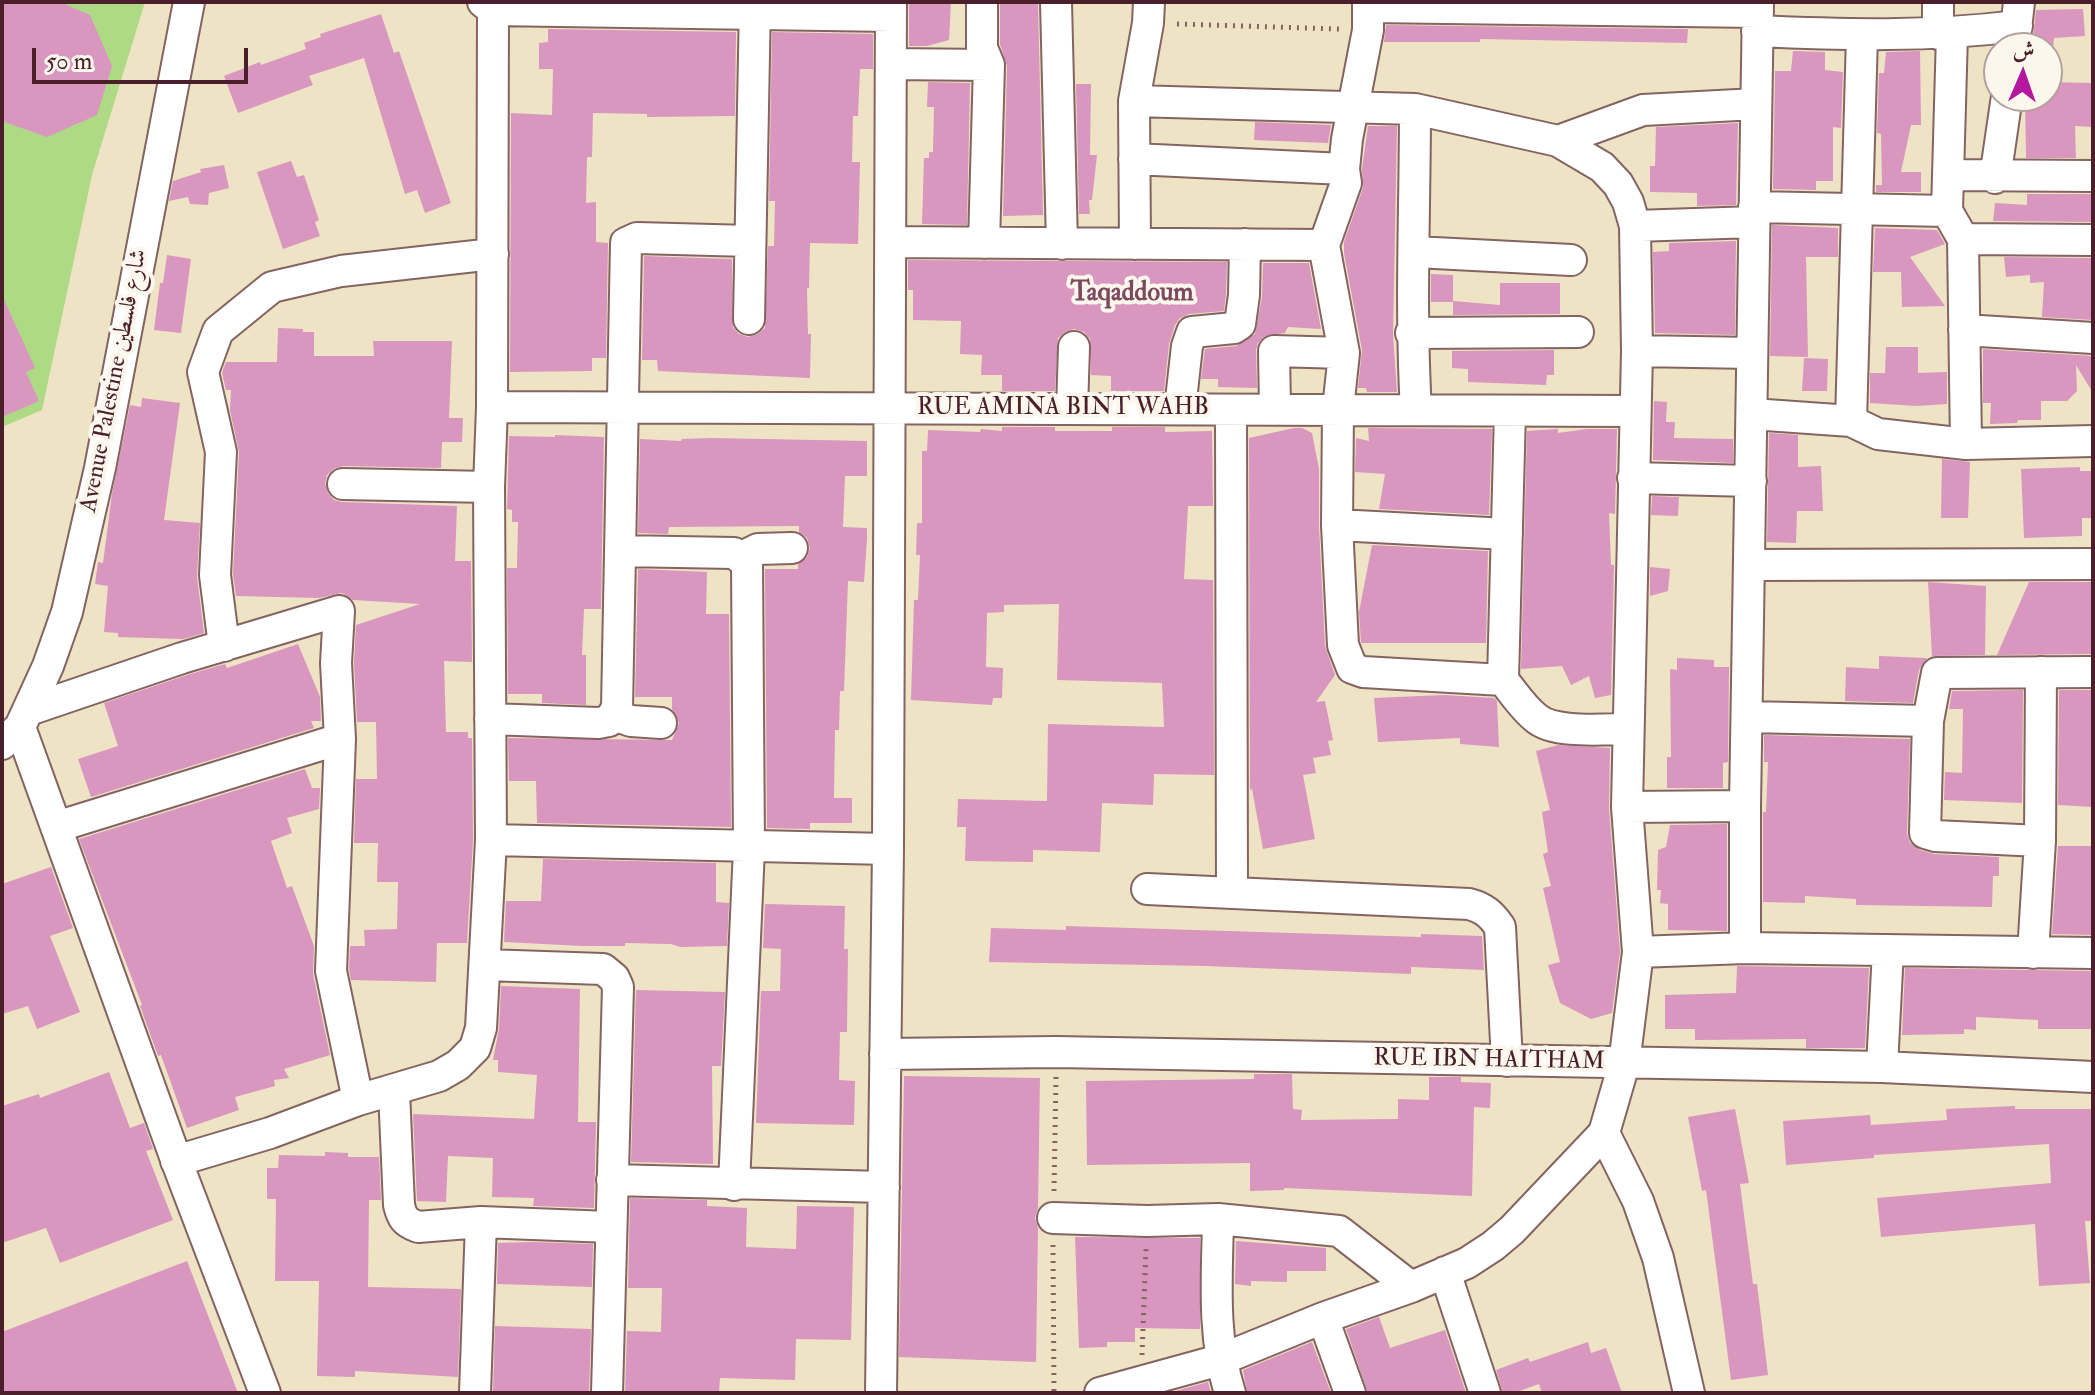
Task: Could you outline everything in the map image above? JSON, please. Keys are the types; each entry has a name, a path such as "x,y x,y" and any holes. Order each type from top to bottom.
{"street":[{"name":"Avenue Palestine شارع فلسطين","path":"17,727 48,666 67,612 100,468 189,2"},
{"path":"982,2 982,48 989,65 984,243"},
{"path":"1056,2 1062,244"},
{"path":"1938,2 1945,34 1950,175 1947,211 1963,239 1966,444"},
{"path":"176,1161 439,1076 458,1065 475,1048 481,1028 491,840 489,487 493,254 488,6 891,9 888,849 881,1393"},
{"path":"749,319 755,8"},
{"path":"1135,244 1134,101 1148,13"},
{"path":"1503,680 1363,672 1352,668 1343,645 1337,525 1338,409 1344,353 1324,245 1346,183 1344,169 1368,13 1757,15 1862,36 1945,34 2017,25"},
{"path":"1745,948 1757,15"},
{"path":"1851,421 1862,36"},
{"path":"891,64 989,65"},
{"path":"1102,1393 1220,1360 1323,1318 1411,1287 1467,1263 1512,1230 1604,1133 1624,1064 1638,952 1627,807 1637,351 1635,226 1628,202 1618,184 1602,167 1558,141 1415,109 1134,101"},
{"path":"1558,141 1643,110 1756,104"},
{"path":"1415,109 1415,252 1411,333 1416,410"},
{"path":"1995,178 2005,112"},
{"path":"1134,159 1344,169"},
{"path":"1950,175 1995,178 2093,176"},
{"path":"1635,226 1754,215 1858,210 1947,211"},
{"path":"490,719 598,723 609,721 617,708 626,243 637,238 750,241"},
{"path":"1963,239 2093,240"},
{"path":"892,242 1324,245"},
{"path":"1180,409 1187,346 1192,332 1234,328 1240,324 1245,244"},
{"path":"1415,252 1571,260"},
{"path":"224,646 215,575 221,452 203,372 218,331 272,287 341,271 493,254"},
{"path":"1964,330 2093,338"},
{"path":"1411,333 1578,332"},
{"path":"1072,409 1074,347"},
{"path":"1275,409 1274,351 1344,353"},
{"path":"1637,351 1752,353"},
{"name":"RUE AMINA BINT WAHB","path":"492,407 1635,411"},
{"path":"1231,411 1232,893"},
{"path":"1510,411 1503,680 1537,719 1548,724 1562,728 1628,729"},
{"path":"1752,414 1851,421 1878,434 1966,444 2093,441"},
{"path":"1633,478 1751,481"},
{"path":"343,484 489,487"},
{"path":"1337,525 1507,534"},
{"path":"742,557 758,549 792,548"},
{"path":"620,551 734,553 747,563 749,848 734,1185"},
{"path":"1749,565 2093,564"},
{"path":"265,1393 176,1161 17,727 182,658 339,611 336,663 340,739 331,971 358,1100"},
{"path":"2033,953 2040,841 2041,672"},
{"path":"2040,841 1925,833 1928,721 1937,673 2093,672"},
{"path":"614,715 631,721 661,723"},
{"path":"1748,717 1928,721"},
{"path":"56,827 340,739"},
{"path":"1627,807 1745,806"},
{"path":"491,840 888,849"},
{"path":"1147,889 1481,907 1491,914 1500,927 1507,1061"},
{"path":"1638,952 1745,948 2093,953"},
{"path":"1882,1067 1888,950"},
{"path":"485,965 603,969 614,978 618,987 607,1393"},
{"name":"RUE IBN HAITHAM","path":"885,1054 1056,1052 1882,1067 2093,1077"},
{"path":"394,1091 402,1218 418,1227 481,1222 610,1227"},
{"path":"1604,1133 1638,1201 1658,1258 1689,1393"},
{"path":"612,1180 884,1187"},
{"path":"1053,1218 1147,1221 1218,1219 1339,1231 1411,1287"},
{"path":"1218,1219 1220,1360 1230,1393"},
{"path":"475,1393 481,1222"},
{"path":"1445,1272 1485,1393"},
{"path":"1323,1318 1350,1393"}],"path":[{"path":"1148,13 1368,13"},
{"path":"1142,1380 1147,1221"}],"green space":[{"path":"2,2 145,2 92,175 42,410 2,427"}],"building":[{"path":"2,2 60,2 90,15 112,66 97,115 47,137 2,121"},
{"path":"909,2 951,2 949,40 927,46 909,46"},
{"path":"1000,2 1038,2 1043,215 1003,216 1007,66 1000,44"},
{"path":"2083,9 2085,36 2063,37 2063,32 2034,32 2036,10"},
{"path":"381,14 394,53 399,51 451,203 425,213 417,190 405,194 364,58 309,76 313,85 238,113 224,76 306,49 304,43 321,37 320,34"},
{"path":"1386,25 1688,29 1687,43 1480,39 1480,42 1384,42"},
{"path":"548,29 736,32 735,116 647,117 647,114 593,113 592,157 587,157 586,203 596,202 596,242 608,243 606,358 592,358 592,371 510,372 511,113 552,115 553,69 539,69 539,43 548,42"},
{"path":"772,32 873,34 873,69 860,69 858,116 853,116 852,162 860,162 858,244 810,243 807,288 808,334 811,334 810,378 658,371 657,360 642,360 644,256 732,259 733,327 739,334 748,337 765,328 768,246 774,246 775,201 769,201"},
{"path":"1793,51 1825,52 1825,70 1843,72 1841,128 1833,127 1833,181 1816,181 1816,190 1773,189 1775,71 1791,71"},
{"path":"1920,51 1921,125 1911,125 1901,172 1921,172 1921,192 1876,192 1876,185 1882,185 1881,134 1877,133 1879,73 1884,73 1886,52"},
{"path":"928,82 970,83 967,225 922,224 924,158 929,158 929,152 933,152 934,107 927,107"},
{"path":"2063,82 2093,83 2093,127 2075,126 2076,158 2026,158 2025,112 2063,112"},
{"path":"1076,84 1091,84 1090,155 1097,155 1092,200 1089,200 1090,214 1079,214"},
{"path":"1255,122 1331,125 1328,143 1254,140"},
{"path":"1738,123 1736,205 1697,206 1697,193 1650,192 1650,166 1655,166 1656,127"},
{"path":"1368,126 1397,126 1393,334 1397,392 1367,392 1366,388 1358,388 1362,350 1344,242 1363,188 1362,169"},
{"path":"291,161 297,177 304,175 319,220 315,222 320,236 283,249 257,172"},
{"path":"224,165 229,188 209,193 208,205 190,204 188,197 169,201 173,181 201,172 200,169"},
{"path":"2027,194 2093,194 2093,222 1993,221 1995,203 2027,205"},
{"path":"1772,225 1838,228 1838,257 1806,257 1808,357 1770,356"},
{"path":"1875,228 1937,230 1945,244 1910,257 1945,306 1902,307 1901,272 1873,272"},
{"path":"1736,241 1735,335 1655,333 1653,252 1669,251 1669,243"},
{"path":"167,255 191,259 181,333 154,330"},
{"path":"2004,257 2093,258 2093,320 2042,317 2044,282 2030,283 2030,275 2006,277"},
{"path":"908,260 1227,262 1224,311 1189,314 1180,318 1169,344 1164,391 1111,391 1111,376 1091,375 1090,339 1084,332 1074,329 1058,338 1055,391 1002,391 1002,375 981,375 982,355 960,354 961,321 913,320 913,290 908,290"},
{"path":"1263,263 1309,263 1321,329 1288,327 1285,333 1265,336 1256,350 1257,388 1218,387 1218,379 1201,379 1205,349 1236,346 1255,334 1262,297"},
{"path":"1431,274 1453,275 1453,301 1500,305 1500,283 1560,283 1560,314 1453,315 1453,302 1431,302"},
{"path":"2,295 35,368 26,372 39,401 2,417"},
{"path":"278,328 314,332 314,356 374,356 373,341 452,341 449,418 463,418 462,442 442,442 441,468 343,466 327,475 325,483 334,500 342,502 457,506 455,561 471,561 472,662 444,661 446,732 468,732 468,738 472,738 473,840 467,943 437,943 436,982 351,980 349,969 350,946 365,946 364,930 397,929 398,882 377,882 378,843 354,843 356,779 377,779 376,722 357,722 356,625 420,604 353,600 342,593 319,598 236,596 233,574 239,452 230,410 231,390 226,390 222,373 226,362 277,362"},
{"path":"1886,347 1918,347 1918,373 1947,372 1947,404 1870,403 1870,373 1885,373"},
{"path":"1983,349 2093,356 2093,393 2076,365 2077,391 2067,401 2041,401 2041,420 1990,424 1991,403 1983,403"},
{"path":"1554,350 1554,375 1547,375 1546,385 1468,382 1468,369 1452,368 1452,351"},
{"path":"1804,358 1828,359 1827,391 1802,391"},
{"path":"142,398 180,403 164,520 200,523 197,577 204,633 183,639 118,637 118,633 104,632 108,586 95,584 98,562 103,563 112,494 130,405 141,407"},
{"path":"1654,401 1667,402 1666,422 1675,422 1674,438 1733,439 1733,463 1653,460"},
{"path":"1002,427 1112,431 1112,427 1165,427 1165,432 1212,431 1213,506 1188,506 1184,579 1213,580 1214,775 1154,774 1153,805 1102,803 1100,852 1033,850 1033,862 965,861 966,827 957,827 958,799 1047,801 1048,724 1164,727 1162,683 1057,680 1059,604 1004,605 1004,612 987,613 986,667 1003,668 1002,698 993,698 992,705 911,700 914,600 918,600 920,555 916,555 917,523 922,523 922,451 927,451 928,430 980,432 981,429 1002,431"},
{"path":"1294,428 1312,433 1319,469 1325,646 1335,675 1316,702 1325,701 1333,740 1328,741 1331,755 1313,758 1316,773 1303,775 1315,839 1263,849 1250,790 1249,438"},
{"path":"1368,428 1492,429 1489,515 1379,509 1385,474 1355,472 1356,438 1369,441"},
{"path":"1558,429 1558,433 1617,429 1615,514 1609,513 1611,565 1614,565 1611,695 1595,698 1589,676 1571,685 1562,666 1521,669 1527,431"},
{"path":"1769,433 1798,435 1798,467 1821,466 1823,511 1797,511 1796,543 1767,542"},
{"path":"509,436 604,437 601,609 584,609 582,655 586,655 586,705 542,703 542,694 508,694 507,568 517,568 518,522 512,522 512,510 507,509"},
{"path":"712,438 867,441 867,476 845,476 843,527 867,528 867,539 864,582 848,581 844,691 840,691 839,730 835,730 834,798 852,798 852,823 810,823 810,829 767,828 765,569 798,569 798,564 807,557 810,548 807,538 799,532 799,526 669,527 668,534 638,533 640,439 681,441"},
{"path":"1942,459 1970,462 1968,518 1941,518"},
{"path":"2080,467 2080,471 2093,471 2093,518 2082,518 2082,536 2024,538 2021,469"},
{"path":"1652,496 1679,497 1678,516 1651,515"},
{"path":"1372,545 1488,551 1486,643 1361,643 1359,612"},
{"path":"1650,567 1670,569 1668,591 1650,596"},
{"path":"638,569 707,572 706,614 729,614 731,827 537,823 536,781 509,781 508,738 672,740 679,723 672,709 672,697 635,697"},
{"path":"1928,582 1986,586 1985,655 1932,656"},
{"path":"2029,582 2093,582 2093,654 1997,655"},
{"path":"298,644 320,697 321,721 311,721 314,728 91,797 78,759 118,746 104,703 187,675 225,664 227,668"},
{"path":"1879,656 1927,658 1919,670 1913,703 1845,701 1846,667 1879,669"},
{"path":"1677,658 1714,660 1714,667 1729,667 1728,762 1723,763 1723,788 1667,788 1667,757 1671,757 1670,669 1677,670"},
{"path":"2023,690 2022,803 1944,800 1945,772 1962,773 1963,709 1949,709 1952,691"},
{"path":"2059,690 2093,690 2093,807 2058,805"},
{"path":"1444,695 1494,698 1497,701 1499,747 1460,744 1460,738 1378,742 1374,698"},
{"path":"1764,735 1910,739 1907,833 1910,843 1934,854 1999,857 1999,876 1993,876 1992,907 1856,905 1856,899 1805,896 1805,903 1763,902 1763,812 1766,812 1768,762 1764,762"},
{"path":"1558,745 1610,748 1609,808 1620,952 1612,1013 1591,1019 1560,1003 1548,965 1560,962 1543,888 1551,886 1543,854 1548,852 1542,812 1550,810 1536,751"},
{"path":"305,769 312,788 320,788 319,809 287,818 292,833 271,841 287,888 292,886 314,946 313,974 330,1055 284,1069 289,1078 274,1080 275,1086 235,1097 239,1110 187,1128 79,839"},
{"path":"1727,824 1727,931 1668,930 1668,904 1660,903 1661,890 1657,890 1658,850 1666,847 1670,825"},
{"path":"2058,846 2092,846 2093,935 2052,934"},
{"path":"543,859 716,863 716,902 729,903 727,946 625,943 625,946 583,946 504,942 506,901 541,901"},
{"path":"51,867 73,928 50,936 80,1012 37,1029 28,1006 2,1014 2,884"},
{"path":"765,904 845,906 847,1032 840,1032 839,1080 855,1081 854,1125 756,1123 761,991 780,991 781,949 763,948"},
{"path":"1066,926 1421,937 1421,934 1482,936 1484,970 1411,967 1411,974 989,962 991,928 1066,930"},
{"path":"1737,966 1869,968 1865,1048 1806,1048 1806,1039 1695,1040 1695,1029 1665,1029 1665,995 1736,993"},
{"path":"1905,968 2093,971 2093,1029 2038,1029 2038,1020 1976,1017 1976,1030 1964,1029 1964,1034 1902,1035"},
{"path":"501,986 580,989 578,1122 596,1122 594,1208 533,1206 534,1198 492,1197 493,1158 448,1156 446,1202 417,1201 413,1114 534,1119 537,1075 498,1072 498,1060 493,1060 499,1029"},
{"path":"636,990 725,992 721,1066 712,1066 713,1164 631,1162"},
{"path":"109,1072 130,1128 144,1123 153,1149 146,1151 173,1220 60,1263 46,1228 2,1243 2,1106 39,1094 40,1098"},
{"path":"1254,1074 1292,1074 1293,1109 1302,1110 1301,1120 1398,1119 1398,1099 1429,1100 1429,1077 1461,1077 1461,1082 1491,1083 1490,1108 1474,1107 1472,1196 1284,1188 1250,1191 1250,1163 1087,1165 1086,1081 1254,1079"},
{"path":"904,1076 1040,1078 1038,1208 1035,1218 1038,1228 1036,1362 899,1357"},
{"path":"2015,1106 2015,1109 2093,1109 2093,1221 2085,1221 2090,1283 2039,1286 2035,1224 1881,1237 1877,1198 2051,1183 2049,1144 1874,1155 1874,1158 1786,1165 1783,1121 1870,1115 1871,1125 1947,1120 1946,1109"},
{"path":"1735,1109 1749,1183 1740,1184 1768,1375 1731,1380 1706,1190 1702,1191 1688,1117"},
{"path":"325,1152 348,1153 348,1157 379,1157 381,1200 369,1200 368,1287 461,1289 458,1377 355,1371 355,1377 317,1376 319,1281 275,1281 276,1199 267,1199 267,1168 278,1168 279,1155 325,1156"},
{"path":"630,1198 707,1200 707,1206 747,1208 746,1247 796,1249 797,1206 854,1207 851,1340 796,1339 795,1380 720,1378 719,1393 625,1393 627,1331 661,1332 662,1288 628,1288"},
{"path":"1075,1237 1200,1238 1200,1329 1135,1328 1135,1342 1107,1342 1107,1347 1079,1348"},
{"path":"1236,1241 1326,1248 1326,1271 1287,1271 1287,1282 1251,1281 1251,1286 1235,1284"},
{"path":"498,1243 593,1244 592,1287 497,1284"},
{"path":"187,1261 238,1393 2,1393 2,1332"},
{"path":"1379,1317 1390,1348 1445,1330 1466,1393 1368,1393 1346,1329"},
{"path":"495,1326 591,1329 589,1393 493,1393"},
{"path":"1312,1342 1331,1393 1247,1393 1243,1370"},
{"path":"1588,1342 1591,1353 1606,1348 1622,1393 1542,1393 1539,1384 1514,1393 1503,1393 1496,1370"},
{"path":"1208,1382 1211,1393 1168,1393"}],"district":[{"name":"Taqaddoum","path":"1132,294"}]}
